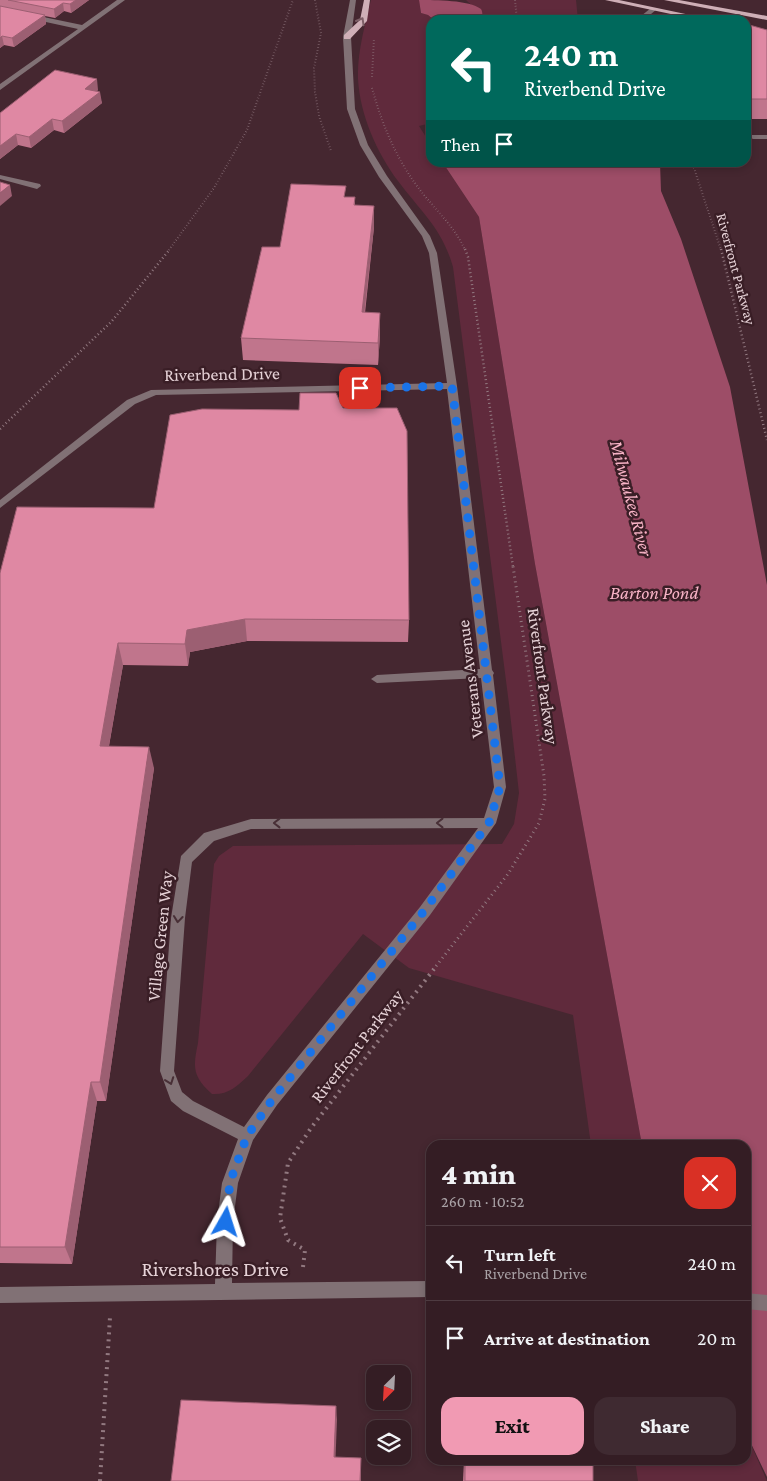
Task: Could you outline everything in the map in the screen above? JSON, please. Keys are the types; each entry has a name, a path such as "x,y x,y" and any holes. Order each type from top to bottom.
{"main road":[{"path":"347,37 363,21 367,0"},
{"path":"609,0 685,15"},
{"path":"667,0 750,15"},
{"path":"751,15 767,18"}],"street":[{"path":"0,88 122,0"},
{"name":"Veterans Avenue","path":"223,1292 230,1182 247,1136 272,1100 424,911 489,823 500,787 488,673 452,386 432,253 426,236 383,176 364,144 351,109 347,37 353,0"},
{"path":"646,15 654,9"},
{"path":"0,10 84,28"},
{"path":"753,137 767,137"},
{"path":"0,177 37,186"},
{"name":"Riverbend Drive","path":"0,505 131,402 154,392 452,386"},
{"path":"377,679 488,673"},
{"name":"Village Green Way","path":"247,1136 188,1106 176,1096 167,1071 178,918 186,860 209,837 251,824 489,823"},
{"name":"Rivershores Drive","path":"0,1295 426,1289"},
{"path":"751,1301 767,1303"}],"path":[{"path":"0,429 112,321 188,227 214,188 247,130 293,0"},
{"path":"315,0 314,6 320,17 322,34 315,57 315,94 319,118 331,150"},
{"path":"515,0 516,15"},
{"path":"372,78 374,37"},
{"name":"Riverfront Parkway","path":"302,1291 305,1250 288,1240 280,1218 288,1163 311,1128 508,874 539,822 545,799 544,776 468,257 458,234 417,186 392,146 380,118 372,86"},
{"name":"Riverfront Parkway","path":"694,167 724,258 767,440"},
{"path":"100,1481 112,1292"}],"shaded area":[{"path":"371,0 419,0 421,13 428,15 426,15 426,124 419,126 426,137 426,167 446,167 479,217 535,564 641,1140 590,1140 573,1015 409,968 363,934 240,1084 227,1092 212,1094 205,1088 197,1076 195,1059 214,864 219,856 233,846 502,844 514,824 519,793 453,267 437,231 390,170 371,133 359,93 358,69 362,39"},
{"path":"466,0 576,0 578,15 482,15"},
{"path":"751,1444 767,1481 638,1481 636,1465 751,1465"}],"water":[{"path":"419,0 434,0 452,1 476,6 481,9 482,15 428,15 421,13"},
{"name":"Barton Pond","path":"446,167 660,167 661,191 681,239 730,387 767,585 767,1477 751,1443 751,1140 641,1140 535,564 479,217"}],"building":[{"path":"8,0 76,0 70,4 63,3 54,9"},
{"path":"0,6 45,15 12,38 2,36 0,38"},
{"path":"751,25 767,30 767,99 751,99"},
{"path":"55,70 97,79 85,89 100,92 62,121 52,119 29,137 16,134 0,146 0,113"},
{"path":"0,182 10,185 0,193"},
{"path":"291,184 346,186 344,197 355,197 354,205 374,206 362,312 380,313 378,343 241,338 262,247 280,247"},
{"path":"300,393 336,393 343,408 397,408 407,431 409,620 245,619 187,630 185,644 118,643 100,746 149,747 100,1082 91,1082 65,1247 0,1247 0,573 17,507 154,508 170,415 202,409 299,410"},
{"path":"181,1400 336,1406 334,1457 361,1458 360,1481 171,1481"},
{"path":"465,1465 593,1465 593,1481 465,1481"}],"route":[{"path":"226,1222 230,1182 247,1136 272,1100 424,911 489,823 500,787 488,673 452,386 360,388"}],"water label":[{"name":"Milwaukee River","path":"632,498"}]}
